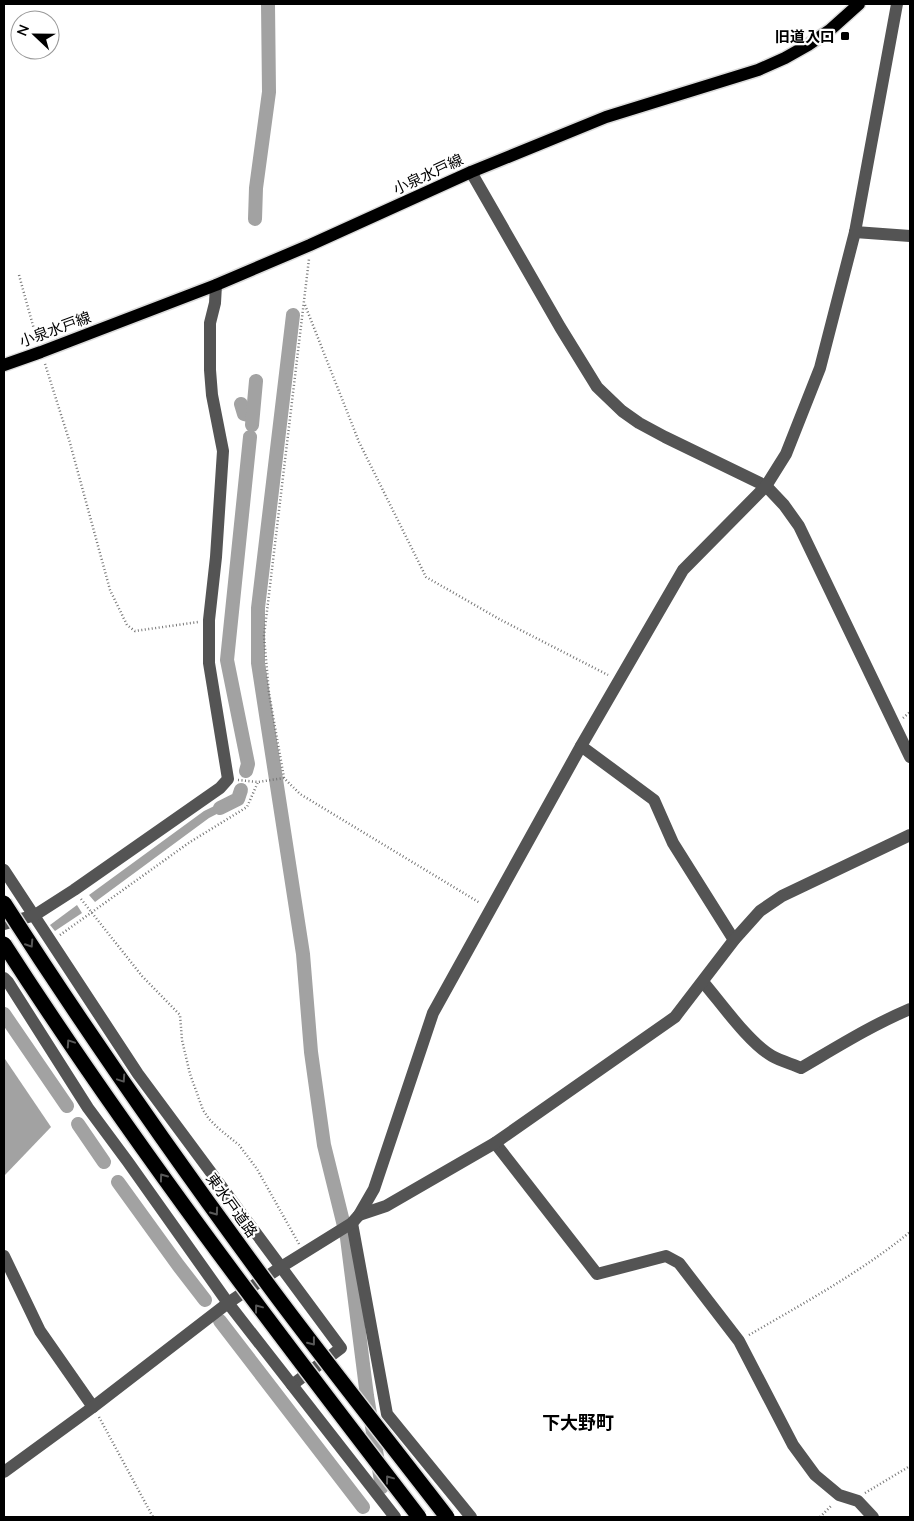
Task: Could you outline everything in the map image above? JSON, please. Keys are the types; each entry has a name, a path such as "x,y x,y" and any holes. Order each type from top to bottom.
{"highway":[{"name":"東水戸道路","path":"4,903 40,959 240,1247 447,1517"},
{"path":"4,944 148,1157 259,1309 419,1517"}],"main road":[{"name":"小泉水戸線","path":"4,365 216,285 310,245 471,172 606,117 758,70 808,45 830,30 859,4"}],"street":[{"path":"471,1517 387,1414 353,1221 374,1189 433,1014 618,680 683,570 766,486 786,454 820,368 855,232 898,4"},
{"path":"471,172 560,327 597,387 622,411 639,423 766,486 784,505 799,526 910,756"},
{"path":"855,232 910,236"},
{"path":"4,924 34,915 74,890 220,788 228,779 209,663 209,620 216,557 223,452 212,395 210,370 210,323 215,303 216,285"},
{"path":"581,746 654,800 673,843 734,940"},
{"path":"4,1472 94,1407 228,1304 281,1267 353,1221 386,1206 495,1143 675,1018 734,940 760,911 782,896 910,835"},
{"path":"4,870 138,1074 341,1348 292,1385"},
{"path":"4,978 88,1108 228,1304 394,1517"},
{"path":"703,982 758,1046 771,1056 802,1068 855,1036 888,1018 910,1009"},
{"path":"495,1143 597,1274 666,1256 679,1263 739,1341 794,1444 815,1475 839,1495 858,1501 873,1517"},
{"path":"4,1256 40,1331 94,1407"},
{"path":"434,1517 455,1497"}],"path":[{"path":"310,245 264,636 269,693 284,778 300,794 490,909"},
{"path":"19,275 70,443 110,590 127,625 134,631 209,620"},
{"path":"304,303 359,442 426,577 501,620 618,680"},
{"path":"228,779 258,782 284,778"},
{"path":"52,941 190,842 247,807 258,782"},
{"path":"74,890 142,976 180,1015 182,1040 190,1074 203,1110 214,1123 239,1145 257,1169 304,1252"},
{"path":"739,1341 841,1281 910,1232"},
{"path":"94,1407 153,1517"},
{"path":"858,1501 868,1490 910,1466"},
{"path":"820,1517 839,1495"}],"shaded area":[{"path":"235,796 240,802 209,818 95,902 89,895 204,811"},
{"path":"77,905 82,913 55,931 50,925"},
{"path":"4,1060 51,1127 4,1176"}],"waterway":[{"path":"255,219 256,188 269,92 268,4"},
{"path":"293,315 258,608 258,663 303,954 311,1052 324,1145 347,1238 367,1396 382,1487"},
{"path":"252,425 256,381"},
{"path":"241,404 244,414 252,416"},
{"path":"246,771 248,764 227,660 250,437"},
{"path":"220,808 238,799 241,790"},
{"path":"4,1014 67,1106"},
{"path":"78,1124 104,1162"},
{"path":"118,1182 205,1300"},
{"path":"220,1321 363,1507"}],"place":[{"name":"旧道入口","path":"845,36"}],"district":[{"name":"下大野町","path":"578,1422"}]}
